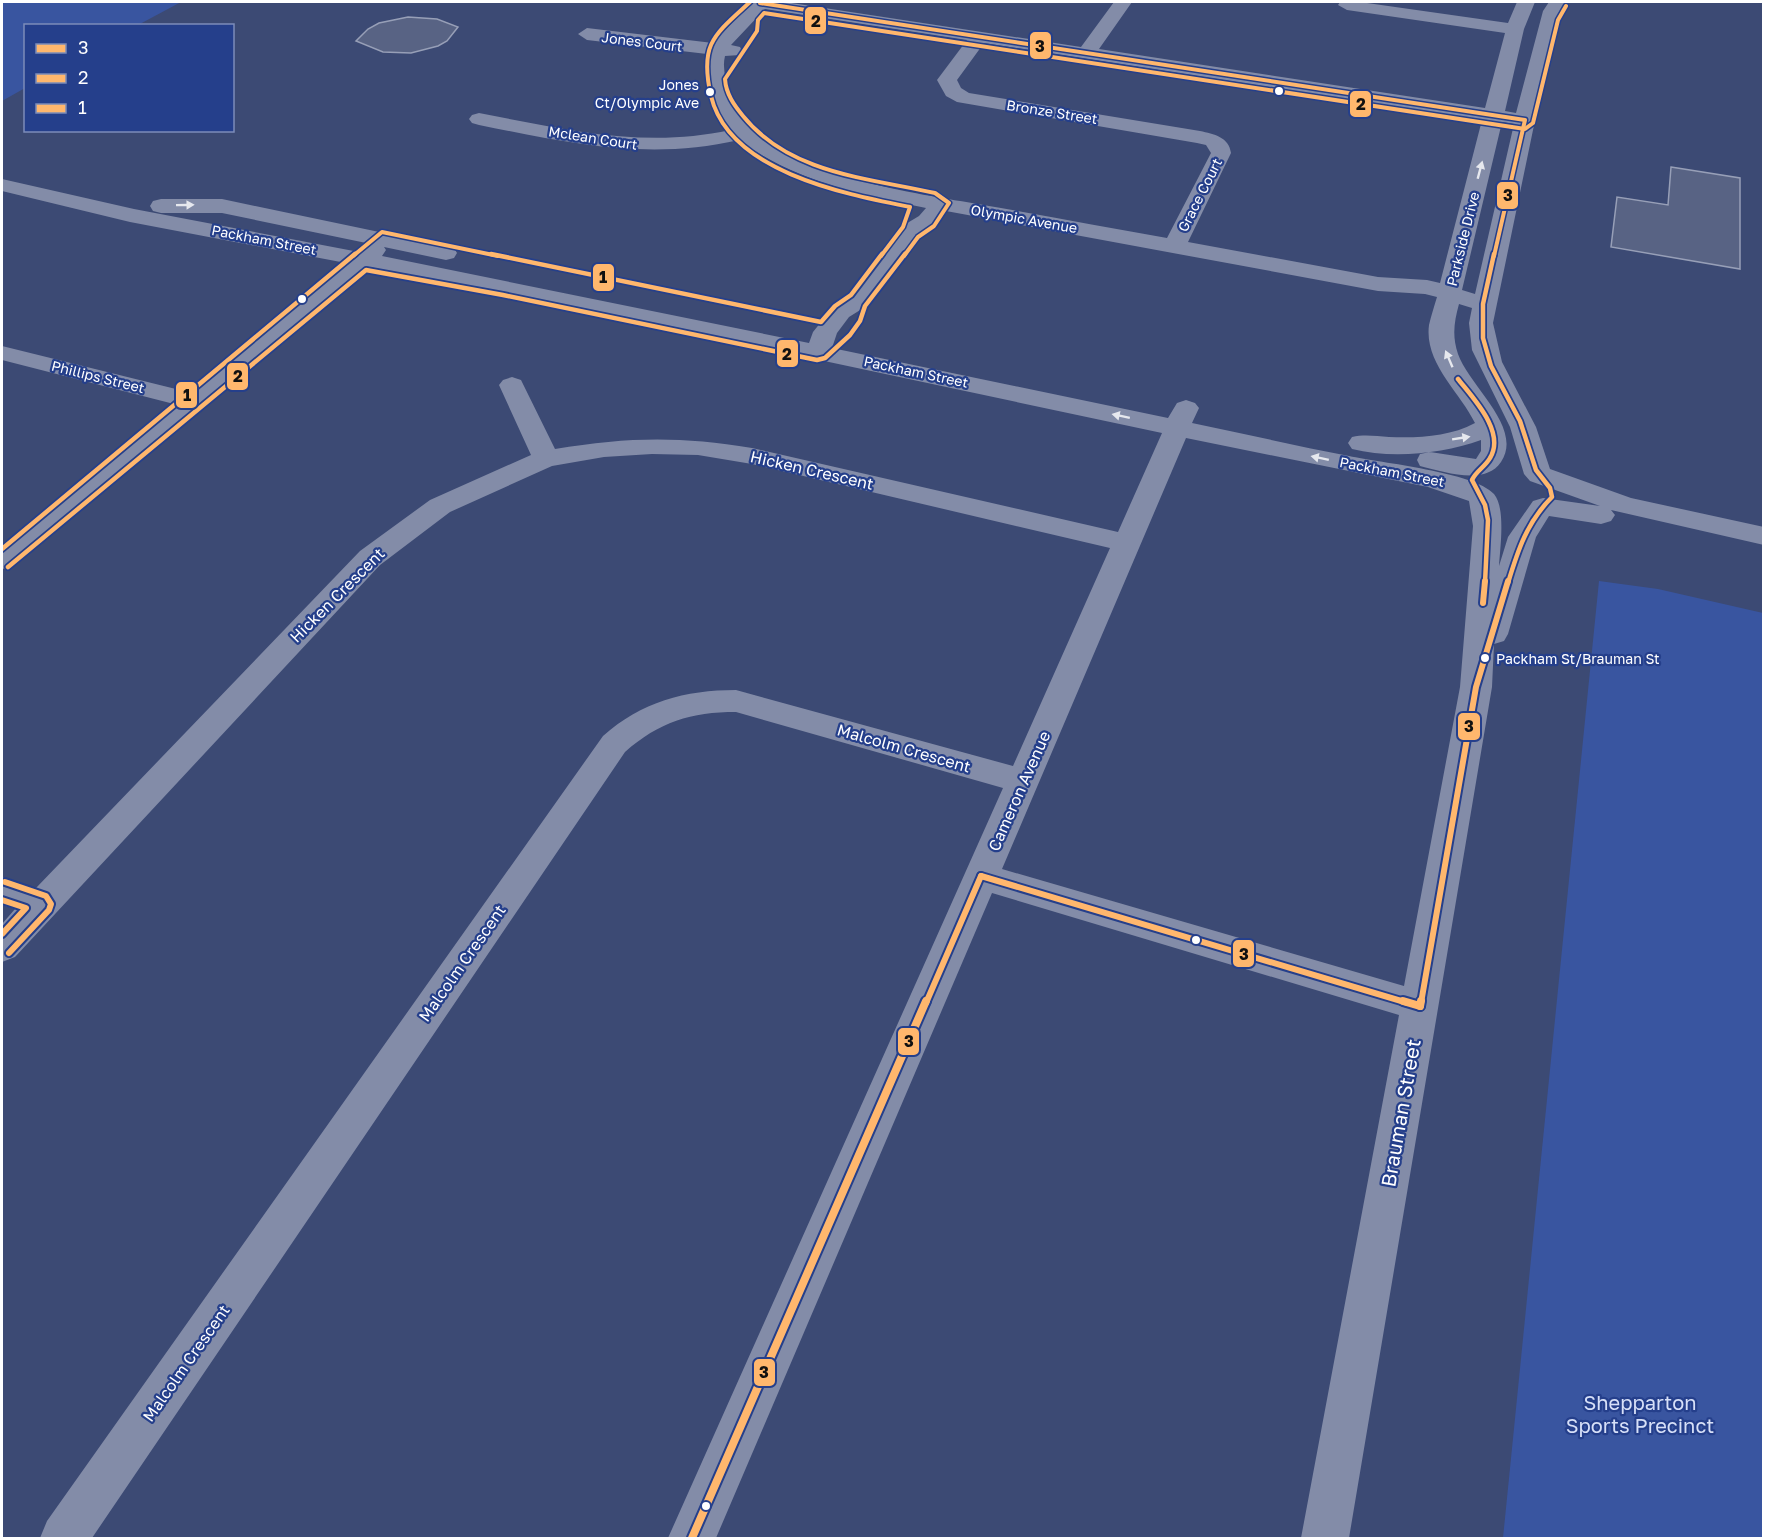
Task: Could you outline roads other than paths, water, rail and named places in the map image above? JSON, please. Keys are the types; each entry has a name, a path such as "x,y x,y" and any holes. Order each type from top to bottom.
{"street":[{"path":"1087,52 1123,2"},
{"name":"Parkside Drive","path":"1481,497 1472,480 1483,467 1495,445 1489,426 1447,357 1441,327 1515,29 1526,2"},
{"path":"1541,508 1551,500 1552,493 1549,484 1539,474 1521,422 1485,354 1481,330 1483,304 1534,77 1552,11 1558,2"},
{"path":"1342,6 1515,29"},
{"path":"757,7 1087,52 1525,120"},
{"name":"Olympic Avenue","path":"757,7 749,27 726,51 716,78 717,90 723,105 743,133 797,166 864,188 932,203 1483,304"},
{"name":"Jones Court","path":"587,34 726,51"},
{"name":"Bronze Street","path":"978,38 947,80 948,87 958,95 1200,137 1217,143"},
{"path":"1504,73 1534,77"},
{"name":"Mclean Court","path":"479,119 622,145 650,147 682,146 743,133"},
{"name":"Grace Court","path":"1174,247 1221,153 1217,143"},
{"name":"Packham Street","path":"2,185 105,207 130,216 517,289 828,339"},
{"path":"828,339 855,315 857,302 912,230 927,221 932,203"},
{"name":"Packham Street","path":"105,207 222,206 1182,417 1352,465 1427,477 1511,510 1541,508"},
{"path":"2,560 385,241"},
{"name":"Phillips Street","path":"2,353 194,401"},
{"path":"512,385 546,459"},
{"name":"Packham Street","path":"1182,417 1361,443 1446,464 1483,467 1513,465 1539,474"},
{"name":"Cameron Avenue","path":"692,1539 1182,417"},
{"path":"1361,443 1418,444 1473,436 1489,426"},
{"name":"Hicken Crescent","path":"2,947 370,558 440,506 516,470 546,459 604,449 652,446 698,447 752,456 1128,543"},
{"path":"1539,474 1576,490 1647,510 1764,536"},
{"name":"Brauman Street","path":"1481,497 1487,520 1496,589"},
{"path":"1541,508 1585,511 1764,554"},
{"name":"Brauman Street","path":"1325,1539 1476,687 1496,589 1522,537 1541,508"},
{"name":"Malcolm Crescent","path":"64,1539 614,744 631,727 653,714 690,703 736,701 1023,781"},
{"path":"981,876 1420,1006"},
{"path":"2,891 42,904"}],"place":[{"name":"Jones Ct/Olympic Ave","path":"710,92"},
{"name":"Packham St/Brauman St","path":"1485,658"}],"park label":[{"name":"Shepparton Sports Precinct","path":"1640,1414"}]}
